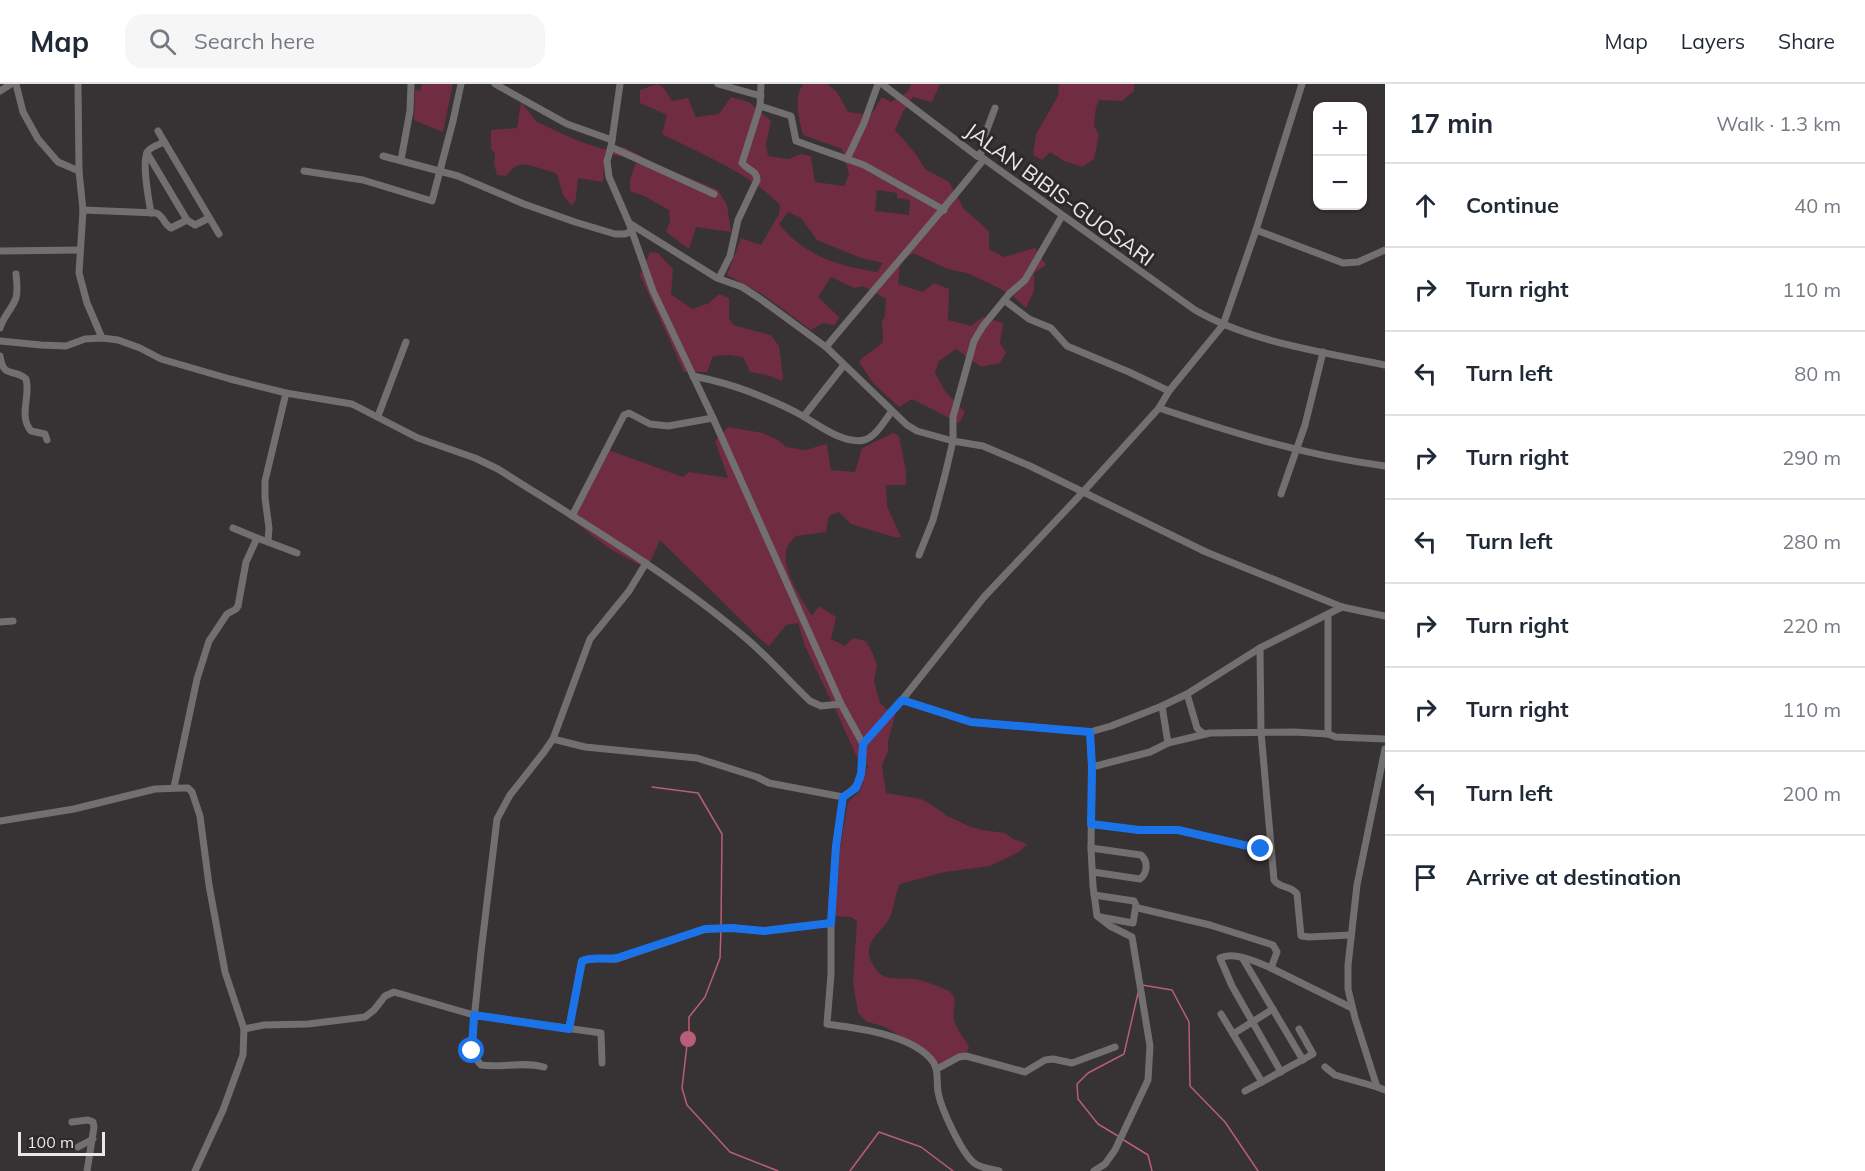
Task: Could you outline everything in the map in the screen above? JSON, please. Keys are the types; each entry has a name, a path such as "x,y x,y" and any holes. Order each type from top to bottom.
{"street":[{"path":"0,91 11,84"},
{"path":"16,84 23,112 38,139 58,162 79,171"},
{"path":"78,84 79,171 83,210 79,273 82,290 102,338"},
{"path":"401,160 410,111 411,84"},
{"path":"304,171 363,180 432,201 461,84"},
{"path":"495,84 567,124 714,194"},
{"path":"553,739 585,747 697,758 769,783 843,797 856,788 861,774 863,744 841,704 713,418 653,291 632,231 609,177 607,160 620,84"},
{"path":"718,84 761,96"},
{"path":"719,278 730,256 738,220 757,180 756,173 742,163 760,106 761,84"},
{"path":"847,159 880,84"},
{"name":"JALAN BIBIS-GUOSARI","path":"880,84 980,158 1195,310 1244,333 1385,365"},
{"path":"863,744 902,700 984,597 1159,408 1169,391 1224,325 1302,84"},
{"path":"760,106 790,116 796,141 864,165 944,210"},
{"path":"826,347 944,210 986,148 982,140 995,108"},
{"path":"158,131 219,234"},
{"path":"147,153 164,142"},
{"path":"147,153 145,172 151,213"},
{"path":"147,153 188,220 195,225 209,218"},
{"path":"383,156 459,176 524,204 575,222 615,234 632,231"},
{"path":"83,210 160,214 170,228 188,220"},
{"path":"919,555 933,520 953,441 953,417 974,341 1004,300 1025,280 1062,216"},
{"path":"628,223 719,278 742,286 826,347 907,425 917,431 982,446 1030,466 1206,552 1342,607 1385,616"},
{"path":"1256,230 1343,263 1358,262 1385,250"},
{"path":"0,251 80,250"},
{"path":"0,328 16,296 16,274"},
{"path":"1004,300 1029,319 1051,328 1067,346 1169,391"},
{"path":"0,340 66,346 85,339 118,340 168,361 286,393 346,403 378,416 418,438 490,465 572,516 646,563 749,641 810,702 821,706 841,704"},
{"path":"378,416 406,342"},
{"path":"1281,494 1305,425 1323,352"},
{"path":"0,356 5,371 21,374 26,379 28,392 25,423 31,431 45,434 47,440"},
{"path":"804,416 844,365"},
{"path":"693,376 748,391 852,440 864,440 873,435 892,411"},
{"path":"268,542 265,481 286,393"},
{"path":"1159,408 1248,438 1297,450 1385,466"},
{"path":"572,516 626,413 631,413 650,424 668,426 713,418"},
{"path":"233,528 297,553"},
{"path":"174,787 197,679 214,633 227,614 238,606 246,562 257,538"},
{"path":"544,1067 518,1064 481,1065 475,1059 472,1051 474,1015 497,819 510,795 553,739 590,639 628,591 646,563"},
{"path":"902,700 971,722 1090,732 1162,706 1187,694 1260,648 1342,607"},
{"path":"1328,615 1328,734"},
{"path":"0,622 13,621"},
{"path":"1260,648 1261,732 1275,882 1280,886 1293,889 1297,894 1301,936 1351,935"},
{"path":"1187,694 1197,728 1205,734"},
{"path":"1162,706 1168,743"},
{"path":"1090,732 1091,848 1097,916 1110,926 1132,937 1139,991 1150,1046 1148,1080 1115,1150 1105,1164 1094,1171"},
{"path":"1092,767 1150,752 1168,743 1205,734 1261,732 1385,739"},
{"path":"1381,1088 1352,1008 1348,977 1357,885 1385,749"},
{"path":"0,821 75,809 155,789 188,788 192,792 200,816 209,885 225,972 244,1029 243,1055 223,1110 195,1171"},
{"path":"843,797 836,846 827,1024 869,1029 913,1045 928,1056 937,1069 940,1099 963,1149 974,1163 999,1171"},
{"path":"1091,824 1139,830 1178,830 1271,851"},
{"path":"1091,848 1141,855 1145,859 1146,866 1144,877 1140,879 1093,872"},
{"path":"1094,895 1134,901 1136,905 1134,921 1131,923 1097,916"},
{"path":"1138,908 1210,925 1273,945 1277,952 1271,968"},
{"path":"569,1029 582,961 586,959 617,958 705,929 732,928 764,931 831,923"},
{"path":"1281,1072 1232,986 1220,958 1226,955 1271,968 1352,1008"},
{"path":"1244,959 1303,1060"},
{"path":"244,1029 264,1025 308,1024 365,1017 374,1010 384,996 394,992 474,1015 601,1033 602,1063"},
{"path":"1233,1034 1273,1009"},
{"path":"1221,1014 1262,1082"},
{"path":"1245,1091 1313,1054 1299,1029"},
{"path":"937,1069 959,1057 966,1056 1025,1072 1045,1060 1053,1059 1072,1063 1115,1047"},
{"path":"1325,1067 1335,1075 1381,1088"},
{"path":"72,1122 88,1120 93,1122 93,1140 87,1171"},
{"path":"78,1147 93,1140"}],"shaded area":[{"path":"422,84 453,84 443,132 414,120 415,90 420,91"},
{"path":"657,84 663,87 672,101 688,98 696,117 719,114 731,97 749,102 771,121 766,144 768,156 789,159 801,154 811,156 815,182 844,186 849,174 842,149 803,135 798,96 803,84 827,84 837,92 848,112 871,115 882,97 891,102 908,92 911,84 940,84 932,102 913,97 895,130 915,153 925,169 949,182 964,209 989,231 989,249 1004,257 1035,248 1046,265 1034,273 1034,291 1026,308 1014,297 997,287 913,253 900,262 898,284 923,292 934,283 949,289 948,320 971,326 983,317 1003,323 1000,343 1006,353 1000,363 981,367 956,349 939,361 935,373 945,391 965,412 959,423 912,399 899,407 873,383 859,362 883,342 882,321 885,316 886,299 863,286 854,288 831,277 818,297 839,317 835,325 823,323 811,330 762,294 727,275 741,238 761,245 779,214 780,205 754,183 662,134 667,115 640,103 640,90","holes":["877,190 897,193 897,198 910,200 909,215 875,211","788,212 801,218 817,240 861,258 883,263 877,272 836,263 811,252 779,224"]},
{"path":"1059,84 1134,84 1134,91 1122,101 1099,100 1094,126 1099,135 1094,159 1082,167 1064,161 1050,152 1042,160 1033,155 1036,134 1058,96"},
{"path":"521,102 537,122 576,140 602,149 624,147 656,164 718,190 727,205 731,232 696,227 689,249 666,232 670,221 669,210 630,191 630,180 636,162 628,157 605,154 603,182 578,178 576,198 572,206 563,195 557,174 553,172 518,165 506,176 497,175 494,164 495,153 491,149 491,130 517,128"},
{"path":"650,252 658,253 673,269 671,294 692,309 709,303 719,294 729,298 729,318 733,325 771,335 779,346 782,381 750,372 743,357 729,355 713,356 707,372 684,372 640,275"},
{"path":"728,427 763,433 778,440 786,447 805,450 827,444 831,470 855,472 862,448 893,433 899,436 906,471 906,485 886,485 887,506 901,537 851,524 839,512 829,516 826,532 796,536 788,546 786,556 789,574 812,616 819,606 836,617 831,639 845,646 853,638 866,641 873,654 877,665 874,681 880,703 895,716 888,741 888,751 882,765 886,793 921,799 947,816 971,827 1005,833 1027,844 1019,852 990,866 945,872 900,884 889,919 870,945 871,961 881,974 891,978 919,980 944,989 953,995 955,1022 969,1047 967,1052 938,1065 926,1051 883,1026 867,1022 858,1013 853,982 857,921 851,917 835,916 840,847 848,802 860,791 869,766 859,762 805,646 798,623 786,625 769,646 660,540 647,569 610,549 572,520 603,448 683,477 689,472 728,478 715,441"},
{"path":"688,1031 696,1039 688,1047 680,1039"}],"waterway":[{"path":"652,787 698,793 722,834 721,926"},
{"path":"689,1031 689,1017 705,997 720,958 721,930"},
{"path":"1142,985 1172,990 1189,1022 1190,1086 1225,1122 1258,1171"},
{"path":"1118,1136 1098,1124 1078,1099 1077,1084 1088,1073 1124,1054 1138,993"},
{"path":"687,1045 682,1088 687,1105 730,1152 778,1171"},
{"path":"850,1171 879,1132 921,1147 953,1171"},
{"path":"1122,1139 1148,1155 1152,1171"}],"route":[{"path":"472,1051 474,1015 569,1029 582,961 586,959 617,958 705,929 732,928 764,931 831,923 836,846 843,797 856,788 861,774 863,744 902,700 971,722 1090,732 1091,824 1139,830 1178,830 1261,849"}]}
